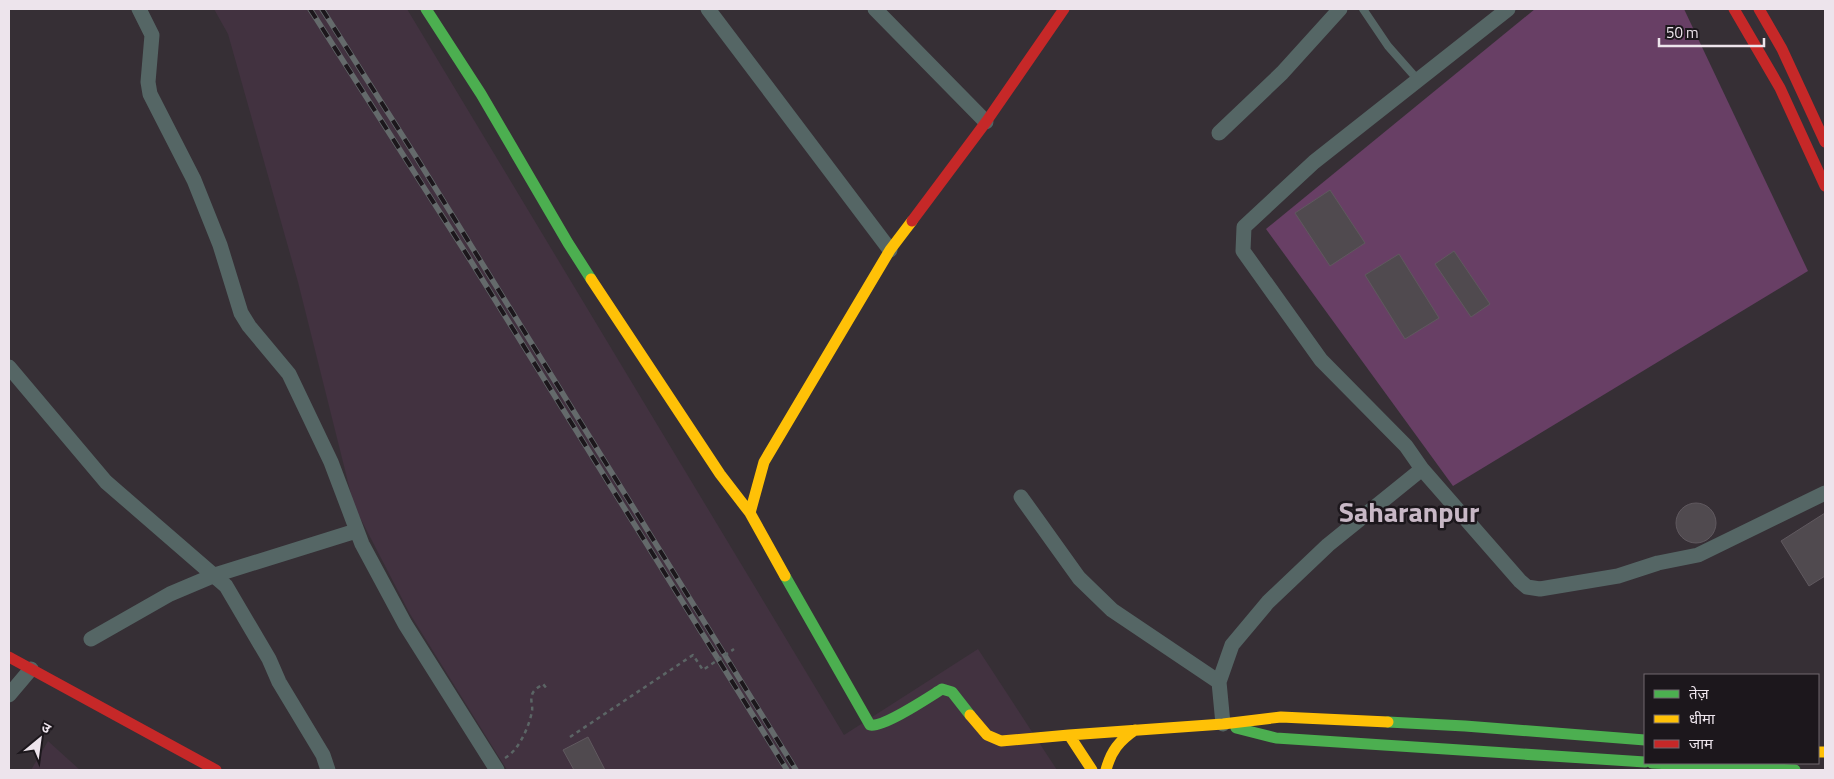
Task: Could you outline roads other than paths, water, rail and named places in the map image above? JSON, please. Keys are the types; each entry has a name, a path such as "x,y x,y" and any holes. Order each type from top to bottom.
{"street":[{"path":"139,9 152,35 148,82 150,94 194,180 220,245 241,313 249,326 289,374 332,462 356,531 405,624 495,767"},
{"path":"426,9 481,94 568,243 720,474 750,514 870,726 894,718 942,689 947,689 952,692 987,735 1001,741 1069,734 1223,724 1281,717 1466,726 1644,740"},
{"path":"708,9 890,250"},
{"path":"875,9 986,122"},
{"path":"750,514 764,462 890,250 986,122 1064,9"},
{"path":"1219,133 1282,73 1340,9"},
{"path":"1508,9 1314,162 1244,226 1243,251 1321,360 1406,446 1422,469 1527,587 1540,589 1618,576 1658,563 1698,555 1825,493"},
{"path":"1734,9 1780,88 1825,186"},
{"path":"1759,9 1782,49 1825,142"},
{"path":"1780,88 1797,80"},
{"path":"9,366 106,482 152,524 226,586 323,755 328,770"},
{"path":"1223,724 1219,682 1232,645 1268,602 1328,545 1422,469"},
{"path":"1021,497 1079,578 1112,610 1219,682"},
{"path":"91,640 170,594 214,575 356,531"},
{"path":"9,657 216,770"},
{"path":"9,695 31,670"},
{"path":"1223,724 1276,738 1644,762"},
{"path":"1106,770 1111,755 1120,740 1135,730"},
{"path":"1069,734 1092,770"},
{"path":"1663,764 1719,769 1795,770"}],"lane":[{"path":"1363,9 1388,46 1418,80"}],"railway":[{"path":"310,9 469,258 787,770"},
{"path":"322,9 418,160 796,770"}],"district":[{"name":"Saharanpur","path":"1409,511"}]}
